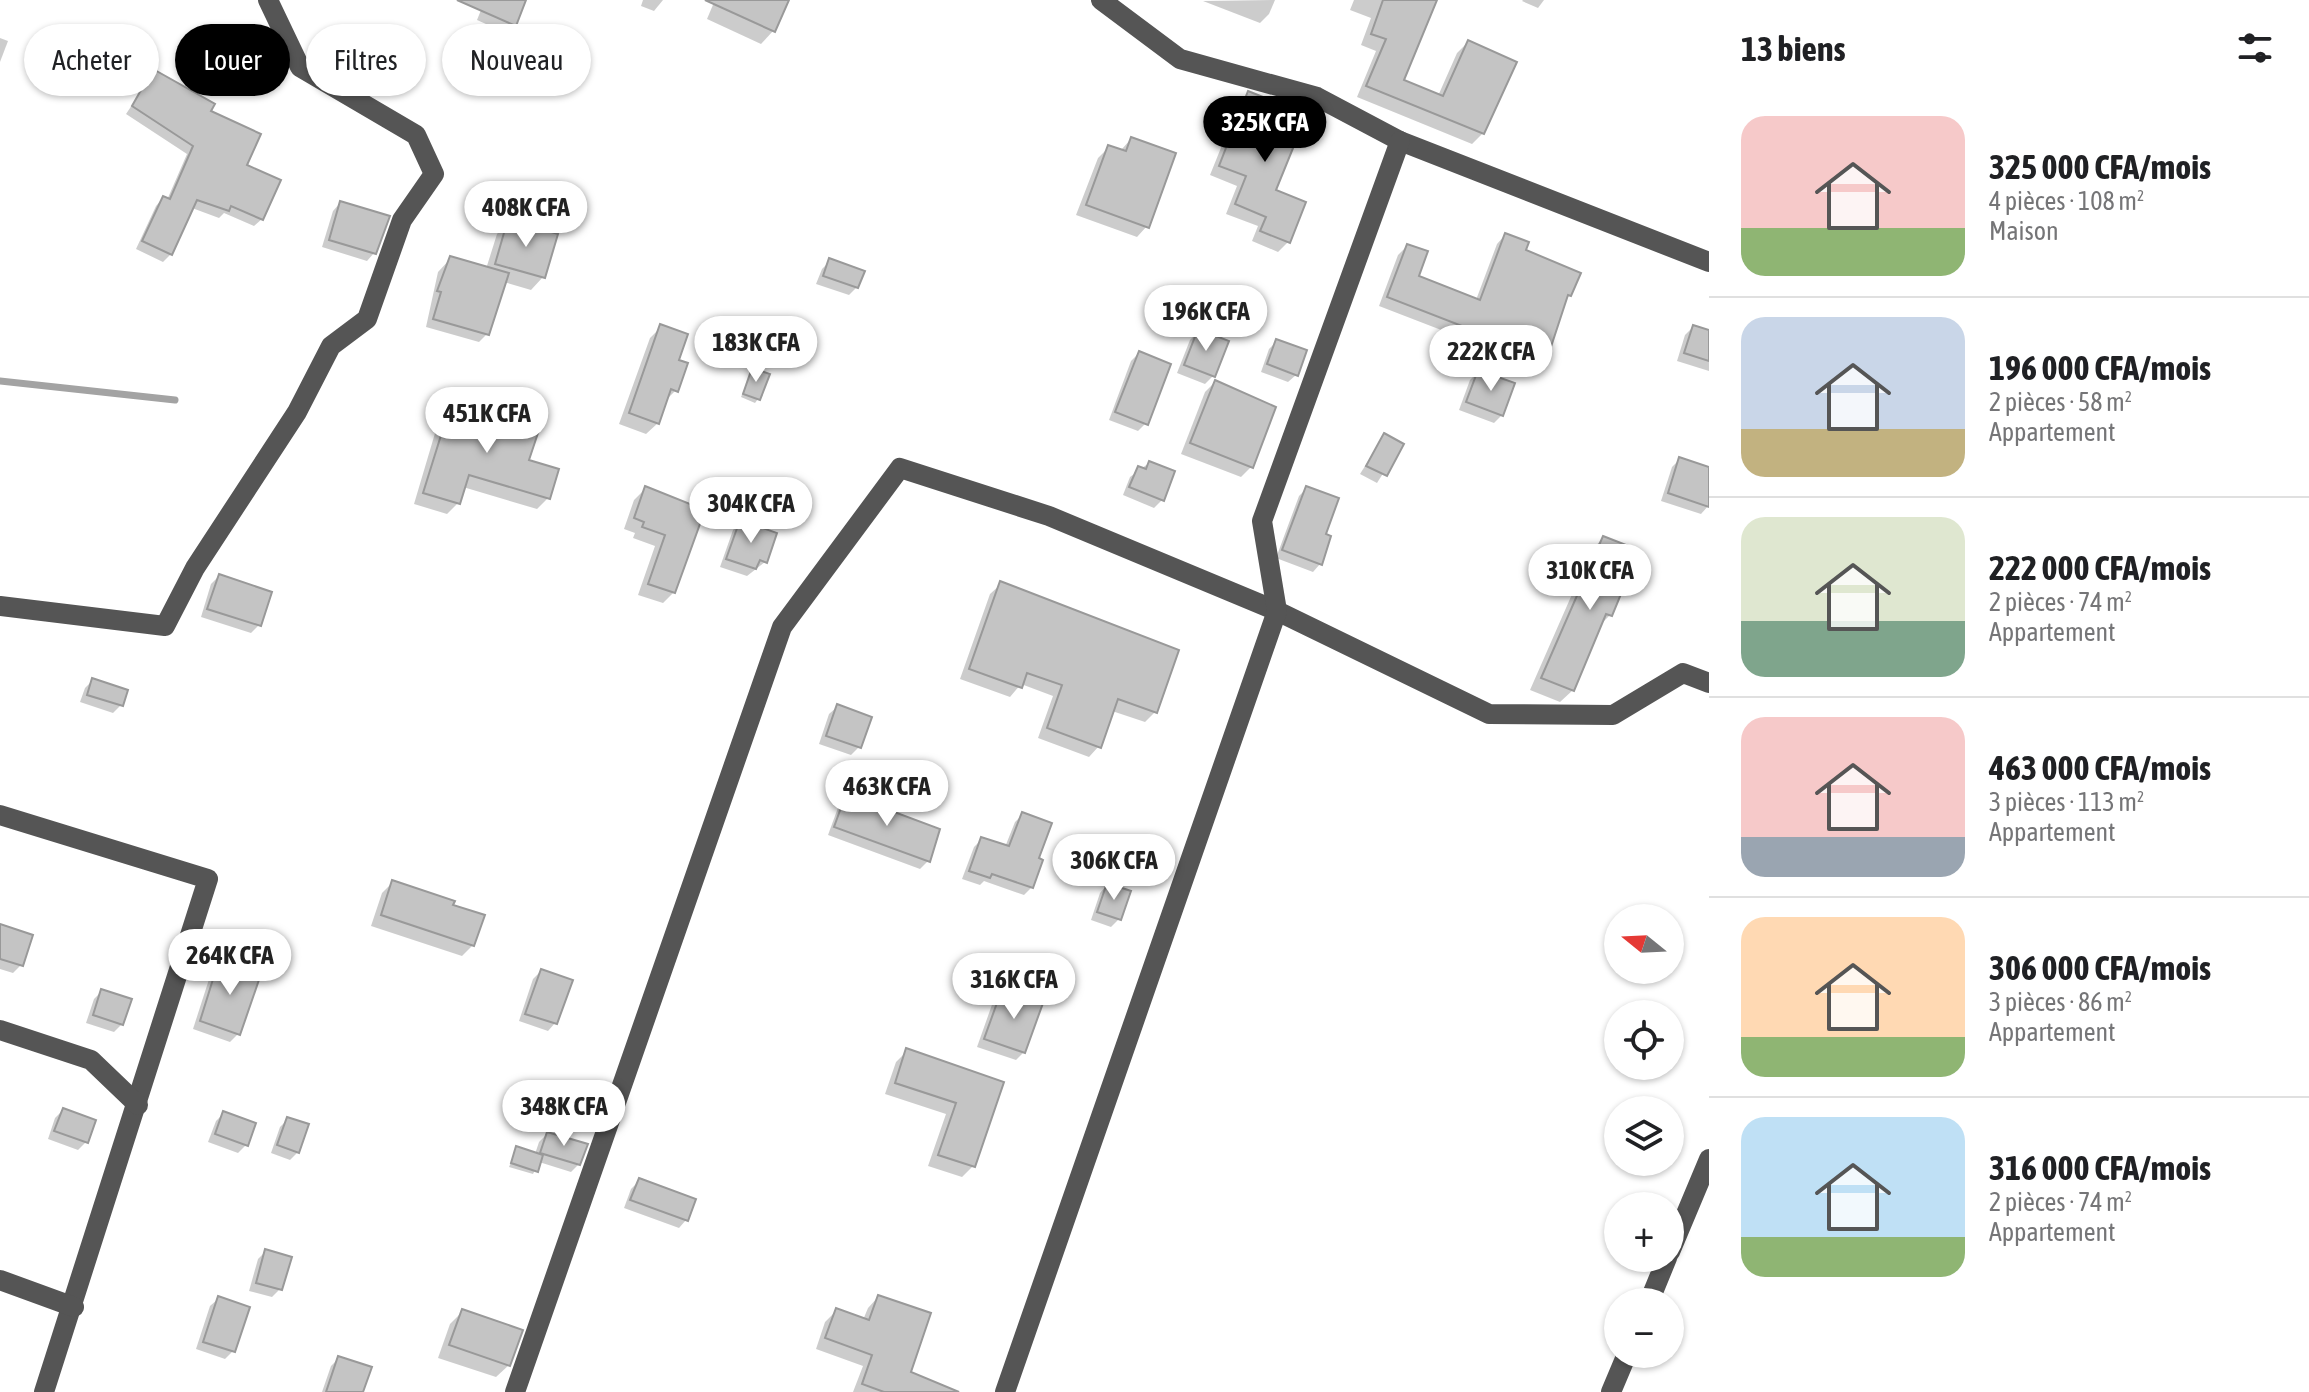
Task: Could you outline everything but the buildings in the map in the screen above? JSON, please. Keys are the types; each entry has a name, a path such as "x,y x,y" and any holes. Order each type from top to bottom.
{"street":[{"path":"0,606 165,626 195,568 297,412 331,346 367,319 402,220 434,174 416,135 300,67 268,0"},
{"path":"1101,0 1180,59 1317,97 1400,141 1709,262"},
{"path":"1005,1392 1277,611 1262,521 1400,141"},
{"path":"515,1392 782,627 900,468 1049,516 1277,611 1489,714 1613,715 1683,673 1709,683"},
{"path":"0,815 208,879 74,1307 44,1392"},
{"path":"0,1030 91,1060 138,1105"},
{"path":"1684,1219 1709,1159"},
{"path":"0,1280 74,1307"},
{"path":"1611,1392 1621,1368"}],"waterway":[{"path":"0,381 175,400"}]}
